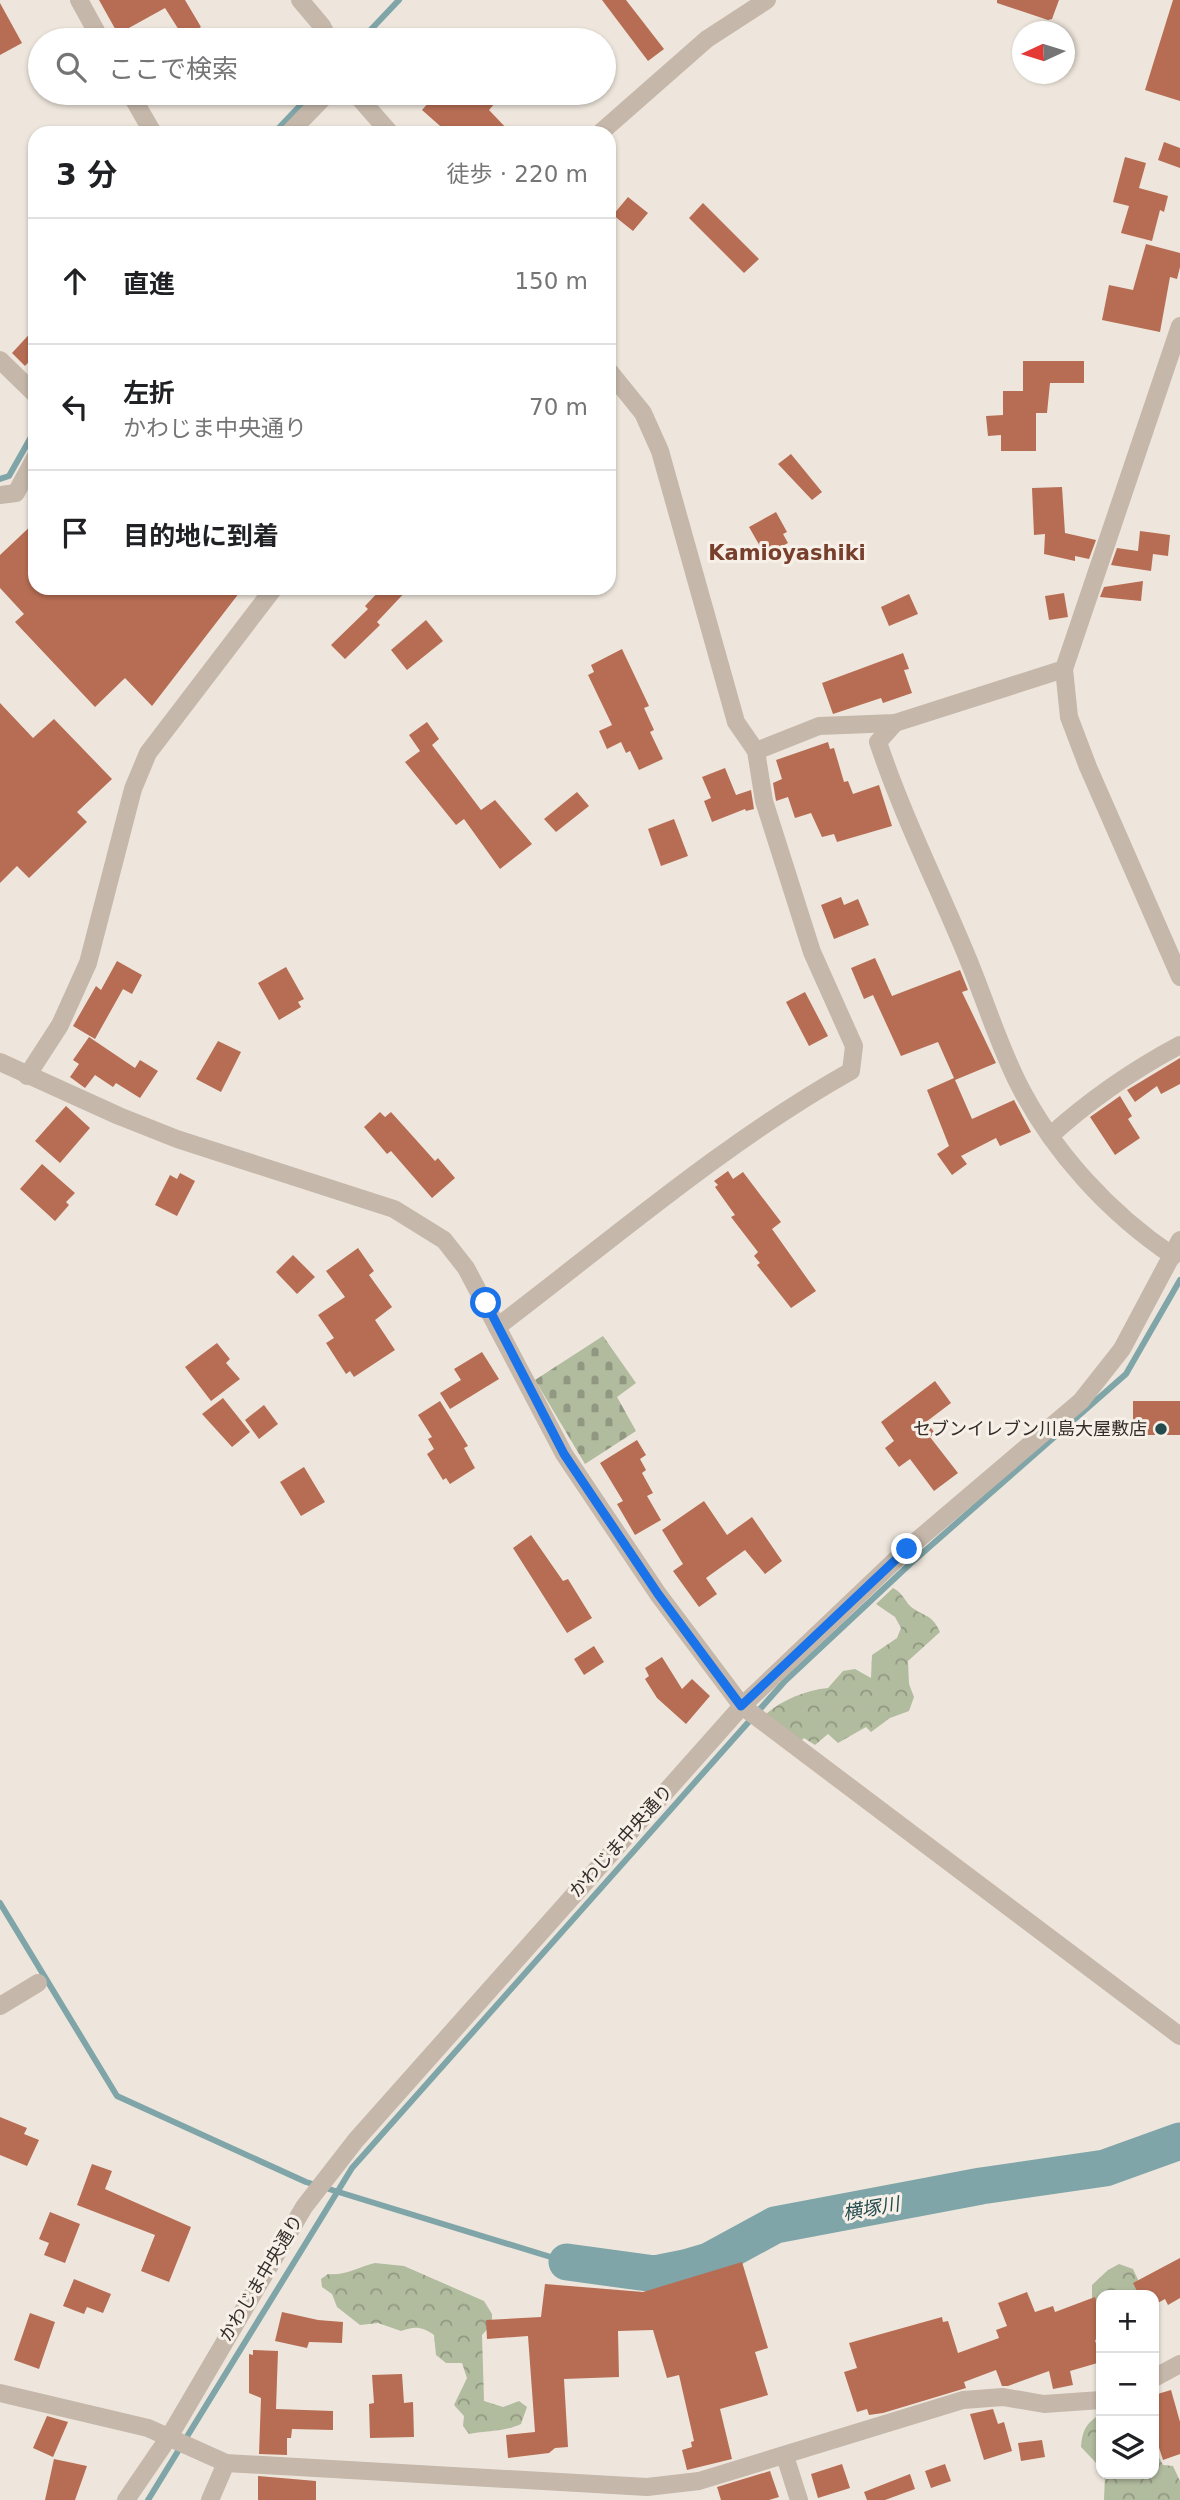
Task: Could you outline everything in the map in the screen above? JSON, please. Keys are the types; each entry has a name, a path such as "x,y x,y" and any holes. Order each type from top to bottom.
{"street":[{"path":"79,0 94,28"},
{"path":"300,0 323,28"},
{"path":"608,126 707,39 767,0"},
{"path":"137,105 149,126"},
{"path":"296,126 316,105"},
{"path":"366,105 384,126"},
{"path":"1180,326 1064,669 1069,717 1088,767 1180,977"},
{"path":"0,360 28,387"},
{"path":"497,1327 728,1151 851,1070 854,1046 812,953 764,801 756,751 736,722 660,451 643,413 616,380"},
{"path":"0,495 16,493 28,471"},
{"path":"27,1076 60,1025 88,963 133,789 148,753 269,595"},
{"path":"756,751 820,726 895,723 1064,669"},
{"path":"895,723 878,742 895,796 968,959 1019,1084 1051,1135 1106,1202 1177,1248"},
{"path":"1051,1135 1084,1105 1136,1068 1180,1045"},
{"path":"0,1062 177,1139 394,1209 444,1240 467,1268 564,1454 658,1594 741,1706 1180,2036"},
{"name":"かわじま中央通り","path":"126,2500 169,2437 218,2349 304,2207 356,2140 741,1706 907,1549 1052,1429 1081,1401 1122,1349 1177,1248"},
{"path":"0,2006 38,1983"},
{"path":"1159,2375 1180,2364"},
{"path":"0,2393 148,2428 226,2463 647,2487 699,2481 963,2400 1003,2397 1044,2404 1096,2400"},
{"path":"785,2456 799,2500"},
{"path":"210,2500 226,2463"}],"green space":[{"path":"603,1336 636,1383 617,1397 636,1431 585,1464 535,1380"},
{"path":"893,1588 911,1607 932,1620 940,1632 908,1661 909,1684 914,1697 909,1711 890,1718 871,1732 866,1727 838,1743 828,1734 815,1745 804,1738 798,1744 766,1714 795,1696 828,1688 843,1671 855,1669 871,1678 872,1655 897,1638 901,1628 895,1617 876,1604"},
{"path":"375,2263 404,2266 484,2301 492,2314 492,2324 482,2335 484,2401 503,2407 519,2401 527,2407 521,2424 502,2430 469,2434 463,2426 464,2416 454,2405 467,2378 462,2363 446,2363 436,2355 434,2335 418,2328 401,2331 378,2323 360,2325 337,2307 332,2294 322,2287 321,2279 328,2274 346,2272"},
{"path":"1119,2264 1133,2269 1140,2284 1139,2290 1096,2290 1096,2303 1092,2298 1092,2285"},
{"path":"1096,2417 1096,2463 1081,2447 1086,2427"},
{"path":"1159,2457 1163,2465 1173,2466 1180,2481 1180,2500 1104,2500 1105,2479 1159,2479"}],"building":[{"path":"99,0 185,0 201,27 178,28 165,8 129,28 115,28"},
{"path":"602,0 626,0 664,49 648,61"},
{"path":"997,0 1059,0 1052,19 1048,20 997,3"},
{"path":"1173,0 1180,0 1180,101 1145,90"},
{"path":"0,3 22,43 0,55"},
{"path":"426,105 493,105 489,110 504,126 440,126 422,110"},
{"path":"1164,142 1180,148 1180,168 1158,160"},
{"path":"1125,157 1146,163 1139,188 1168,196 1164,212 1160,210 1152,241 1121,233 1129,206 1113,202"},
{"path":"628,197 648,213 633,231 616,217 616,211"},
{"path":"703,203 759,259 744,273 689,218"},
{"path":"1146,244 1180,253 1177,279 1170,277 1160,332 1102,320 1109,285 1133,290"},
{"path":"28,336 28,363 25,366 12,353"},
{"path":"1023,361 1084,361 1084,383 1050,383 1047,413 1036,413 1036,451 1001,451 1001,435 988,436 986,416 1003,415 1003,391 1023,391"},
{"path":"791,454 822,492 812,500 778,464"},
{"path":"1062,487 1065,533 1096,540 1089,559 1075,556 1075,561 1044,554 1045,534 1034,535 1032,488"},
{"path":"776,512 787,532 783,534 788,543 765,555 749,527"},
{"path":"28,529 28,595 238,595 152,706 125,678 95,707 15,622 24,614 0,588 0,555"},
{"path":"1140,531 1170,535 1168,556 1153,554 1151,571 1111,565 1117,548 1138,551"},
{"path":"1143,581 1141,601 1100,597 1104,587"},
{"path":"1064,593 1068,617 1049,620 1045,596"},
{"path":"909,594 918,614 889,626 881,607"},
{"path":"375,595 402,595 377,622 380,625 345,659 331,645 368,609 365,606"},
{"path":"426,620 443,641 407,670 391,650"},
{"path":"622,649 649,706 644,708 654,730 650,732 663,759 639,770 630,751 626,753 621,742 607,749 599,731 612,725 588,675 594,672 591,665"},
{"path":"903,653 909,669 904,670 912,693 883,703 881,698 833,714 822,683"},
{"path":"0,703 33,738 54,719 112,779 77,812 87,822 29,878 17,866 0,883"},
{"path":"427,722 439,739 432,745 481,810 495,800 532,844 500,869 464,819 456,825 405,762 420,751 409,735"},
{"path":"828,742 830,749 834,748 844,782 848,781 853,794 879,785 892,826 837,842 834,834 822,837 811,813 795,818 788,797 776,801 773,783 782,779 776,760"},
{"path":"725,768 736,795 751,790 754,809 745,809 712,822 704,801 711,798 702,777"},
{"path":"577,792 589,806 556,832 544,819"},
{"path":"674,819 688,856 661,866 648,829"},
{"path":"841,897 844,905 858,899 869,925 834,939 821,905"},
{"path":"875,958 892,996 960,970 968,990 962,992 996,1063 955,1080 972,1119 1014,1100 1031,1132 1000,1146 996,1138 961,1156 967,1164 952,1175 937,1154 949,1146 927,1090 954,1078 938,1042 901,1056 873,995 864,999 851,968"},
{"path":"117,961 142,975 132,994 123,989 95,1039 73,1026 96,986 101,990"},
{"path":"286,967 304,999 298,1002 301,1007 279,1020 258,983"},
{"path":"805,992 828,1036 809,1046 786,1002"},
{"path":"89,1037 135,1068 140,1060 158,1071 140,1098 116,1083 113,1087 95,1075 85,1088 70,1077 79,1064 73,1060"},
{"path":"218,1041 241,1052 221,1092 196,1079"},
{"path":"1180,1058 1180,1084 1161,1094 1157,1086 1135,1102 1127,1090"},
{"path":"1120,1096 1132,1116 1128,1119 1140,1138 1115,1155 1090,1117"},
{"path":"66,1106 90,1128 60,1163 35,1141"},
{"path":"380,1112 385,1117 391,1112 435,1161 438,1158 455,1178 432,1198 391,1151 387,1154 364,1127"},
{"path":"42,1164 75,1193 55,1221 20,1189"},
{"path":"728,1171 733,1179 743,1172 781,1222 772,1229 816,1291 791,1308 757,1265 760,1263 754,1256 758,1252 731,1217 735,1215 715,1187 718,1185 714,1181"},
{"path":"180,1173 195,1181 177,1216 155,1205 170,1175 177,1179"},
{"path":"358,1248 374,1271 369,1275 392,1307 375,1320 395,1350 354,1377 350,1371 346,1374 326,1343 334,1338 318,1315 345,1297 326,1271"},
{"path":"293,1255 315,1277 297,1294 276,1272"},
{"path":"217,1343 230,1359 226,1363 240,1379 211,1401 185,1367"},
{"path":"482,1352 499,1379 450,1409 440,1393 461,1380 454,1369"},
{"path":"935,1381 951,1403 926,1422 935,1433 930,1437 958,1473 934,1491 910,1459 899,1467 885,1448 894,1441 881,1422"},
{"path":"223,1398 250,1432 232,1447 202,1414"},
{"path":"440,1401 468,1446 464,1448 475,1468 450,1484 446,1478 443,1480 427,1454 434,1449 428,1439 432,1437 418,1415"},
{"path":"1133,1401 1180,1401 1180,1435 1133,1435"},
{"path":"264,1405 278,1424 259,1439 245,1420"},
{"path":"637,1440 646,1455 640,1459 646,1470 642,1473 653,1493 647,1496 661,1520 635,1535 617,1504 623,1501 600,1463"},
{"path":"304,1467 325,1502 301,1516 280,1482"},
{"path":"704,1501 727,1535 752,1517 782,1561 765,1574 745,1550 706,1578 717,1594 699,1607 673,1571 683,1564 662,1530"},
{"path":"531,1535 563,1581 568,1579 592,1618 567,1633 513,1548"},
{"path":"594,1646 604,1662 584,1675 574,1659"},
{"path":"662,1657 682,1689 692,1679 710,1696 686,1724 657,1698 645,1679 649,1676 645,1668"},
{"path":"0,2117 27,2128 24,2134 39,2140 27,2166 0,2155"},
{"path":"92,2164 112,2171 105,2189 191,2227 169,2282 141,2271 155,2235 77,2205"},
{"path":"50,2212 80,2224 65,2263 44,2255 49,2243 39,2239"},
{"path":"1180,2258 1180,2298 1168,2305 1165,2299 1159,2302 1159,2290 1136,2290 1133,2283"},
{"path":"742,2262 768,2348 755,2352 768,2395 720,2409 732,2459 687,2470 682,2450 692,2447 691,2442 694,2441 679,2375 667,2378 653,2330 618,2331 619,2377 564,2379 568,2447 555,2448 549,2453 508,2458 506,2435 535,2432 528,2336 487,2339 486,2320 541,2317 545,2284 643,2292"},
{"path":"74,2279 111,2294 103,2313 87,2307 84,2314 63,2306"},
{"path":"1027,2292 1035,2312 1053,2306 1055,2312 1095,2297 1096,2363 1070,2371 1073,2385 1053,2389 1049,2371 1002,2386 996,2370 964,2382 966,2388 883,2413 869,2415 867,2409 857,2412 844,2372 857,2368 849,2343 942,2317 943,2322 948,2321 958,2353 999,2338 996,2330 1007,2326 998,2303"},
{"path":"282,2312 343,2322 342,2343 309,2342 307,2348 275,2341"},
{"path":"30,2313 55,2322 39,2369 14,2360"},
{"path":"253,2350 278,2351 276,2409 333,2411 333,2430 292,2429 291,2438 287,2438 287,2455 259,2454 261,2398 249,2393 249,2354 253,2355"},
{"path":"402,2374 404,2403 413,2402 414,2437 370,2438 369,2404 374,2403 372,2375"},
{"path":"1171,2390 1180,2422 1180,2454 1163,2460 1159,2448 1159,2394"},
{"path":"993,2409 998,2424 1004,2422 1012,2451 984,2460 970,2414"},
{"path":"47,2416 68,2422 53,2457 33,2448"},
{"path":"1042,2440 1045,2457 1021,2461 1018,2443"},
{"path":"54,2459 87,2466 75,2500 45,2500"},
{"path":"842,2464 850,2488 818,2498 811,2474"},
{"path":"945,2464 951,2481 931,2488 925,2471"},
{"path":"770,2471 779,2497 769,2500 721,2500 717,2487"},
{"path":"910,2474 915,2489 885,2500 867,2500 864,2492"},
{"path":"258,2476 316,2481 316,2500 258,2500"}],"waterway":[{"path":"372,28 399,0"},
{"path":"281,126 301,105"},
{"path":"0,479 9,476 28,442"},
{"path":"148,2500 352,2168 785,1681 910,1564 1126,1374 1180,1280"},
{"path":"0,1903 117,2096 306,2182 567,2262"},
{"name":"横塚川","path":"567,2262 655,2274 709,2261 775,2225 981,2186 1105,2168 1180,2141"}],"place":[{"name":"セブンイレブン川島大屋敷店","path":"1161,1429"}],"district":[{"name":"Kamioyashiki","path":"787,553"}],"route":[{"path":"486,1303 564,1454 658,1594 741,1706 907,1549"}]}
